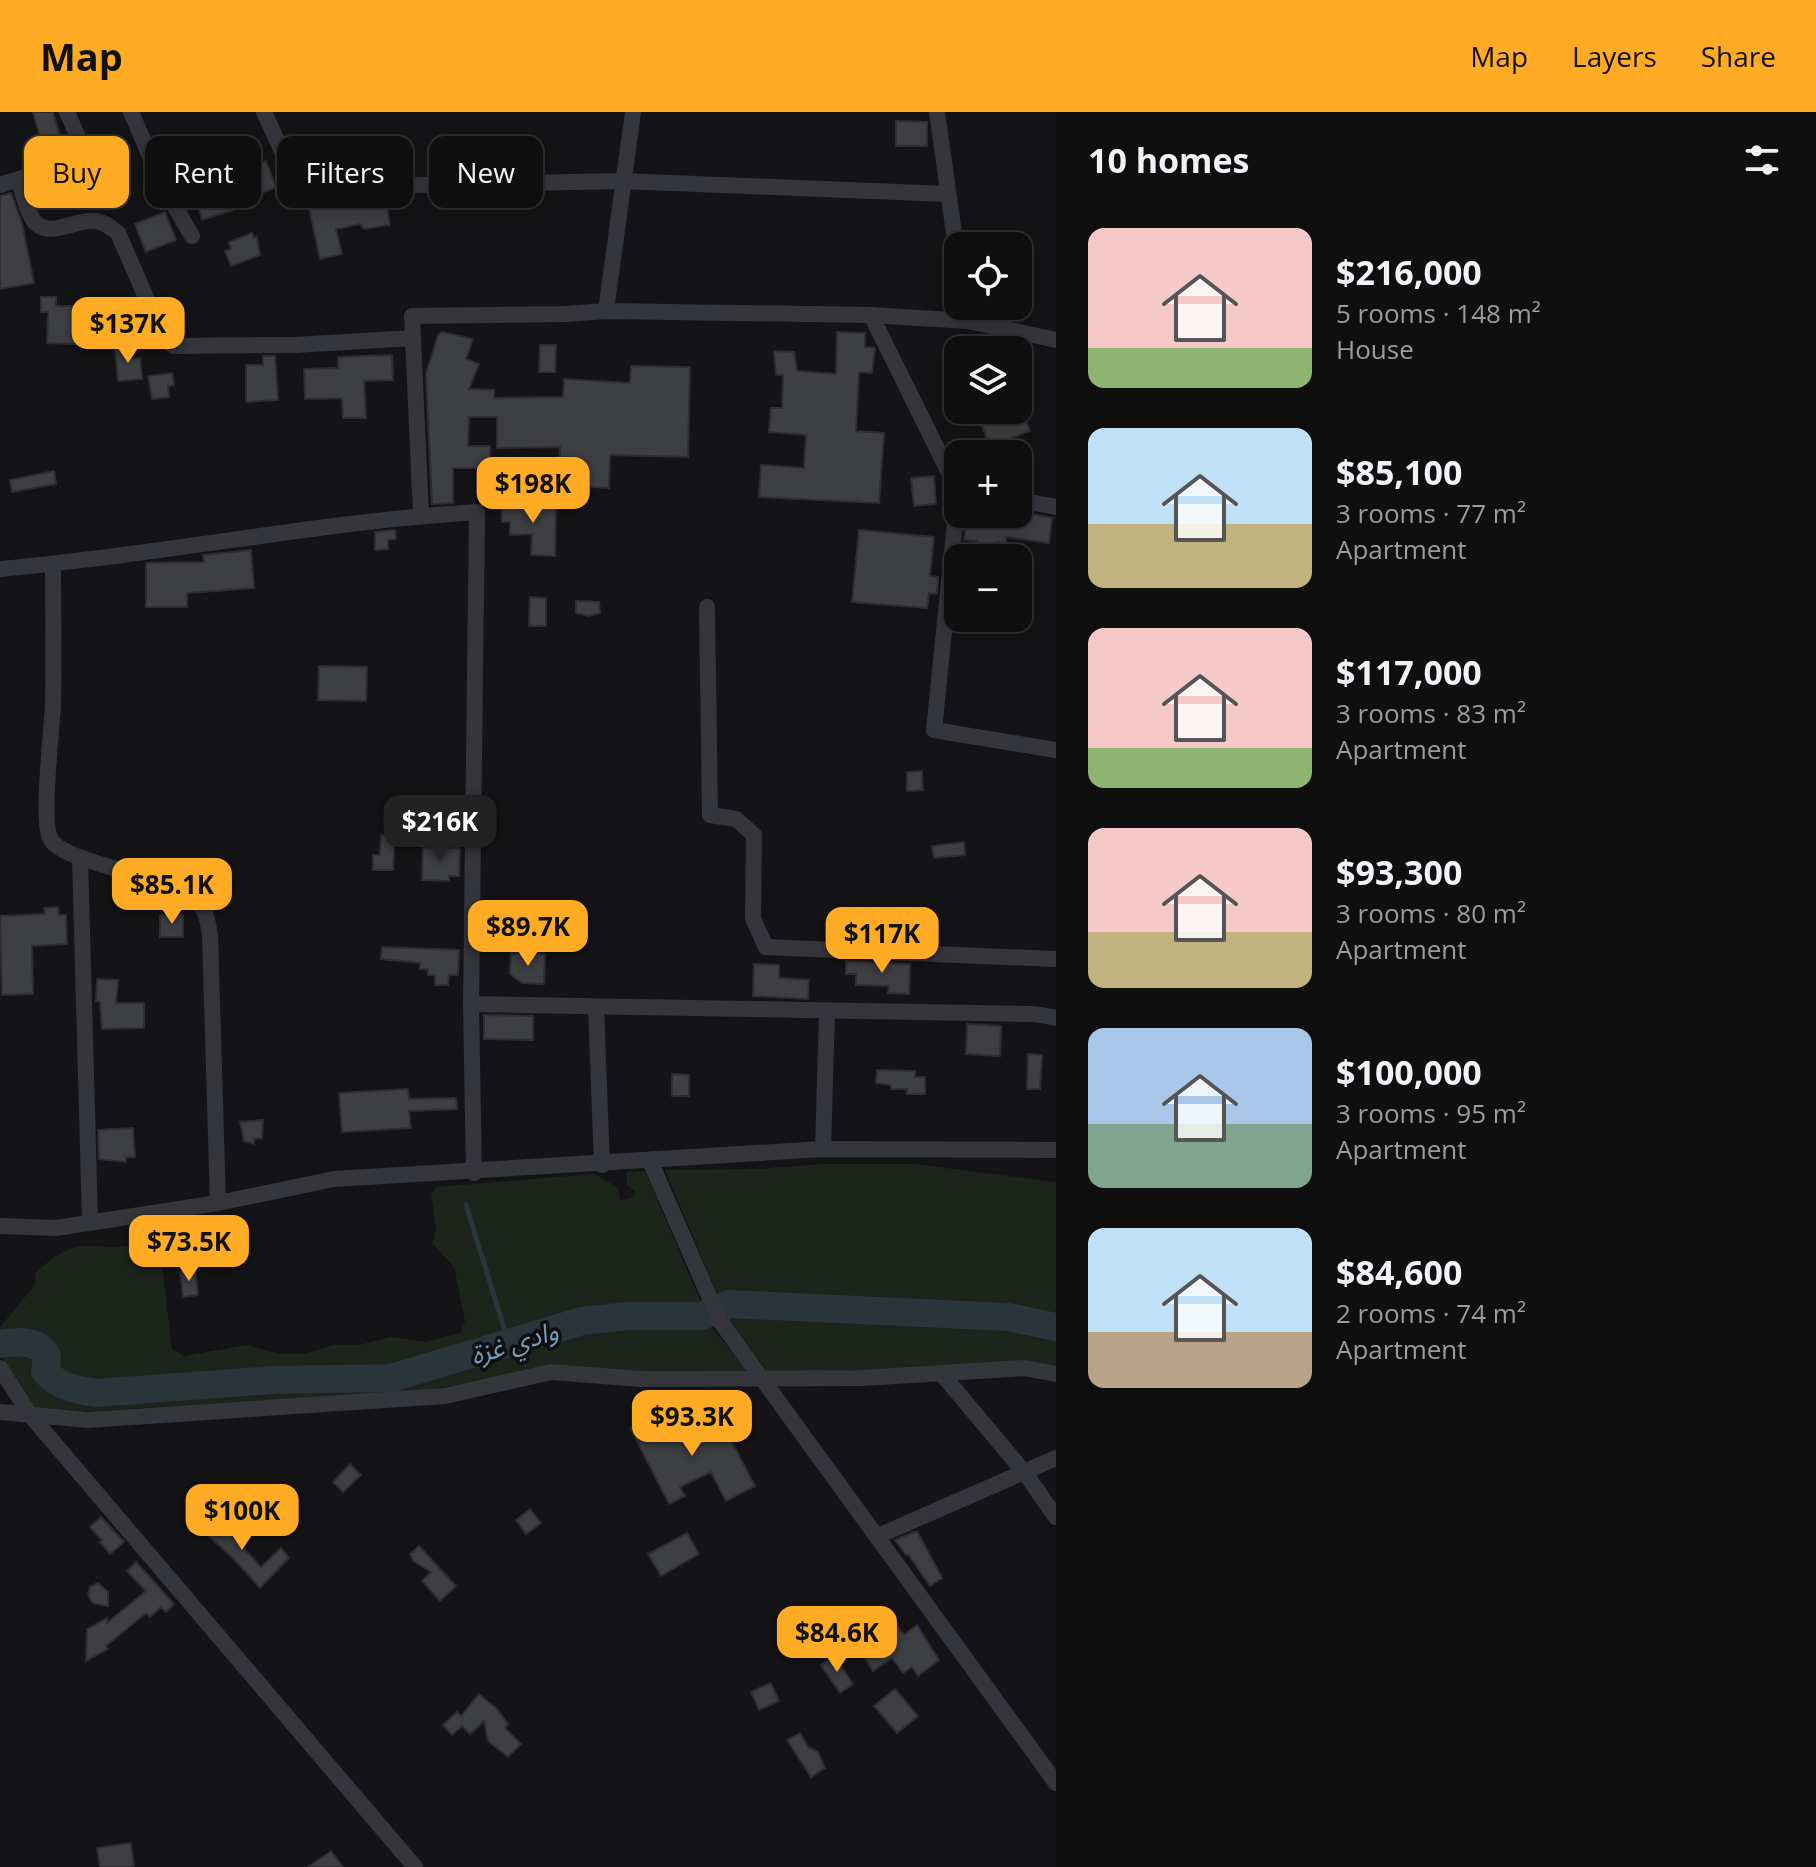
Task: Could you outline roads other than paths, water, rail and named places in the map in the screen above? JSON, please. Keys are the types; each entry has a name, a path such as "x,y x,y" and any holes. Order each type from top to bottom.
{"street":[{"path":"0,185 87,158 67,112"},
{"path":"131,112 163,186 192,236"},
{"path":"264,112 291,171 306,187 622,181 946,194"},
{"path":"606,311 633,112"},
{"path":"937,112 953,232"},
{"path":"19,179 31,219 42,228 94,220 118,233 165,341 174,346 295,345 413,338"},
{"path":"421,515 412,316 606,311 944,314"},
{"path":"871,315 944,464"},
{"path":"988,320 1056,340"},
{"path":"1032,503 1056,507"},
{"path":"0,569 421,515 477,512 471,1004 474,1173"},
{"path":"954,528 934,730 1056,750"},
{"path":"53,564 50,840 60,851 181,891 198,901 207,915 218,1203"},
{"path":"707,607 710,815 736,819 754,835 753,919 766,947 1056,959"},
{"path":"80,857 90,1221"},
{"path":"471,1004 1035,1014 1056,1018"},
{"path":"596,1007 602,1165"},
{"path":"823,1149 827,1012"},
{"path":"0,1226 56,1228 218,1203 334,1179 474,1173 823,1149 1056,1150"},
{"path":"650,1161 720,1321 1056,1783"},
{"path":"0,1368 31,1416 415,1867"},
{"path":"0,1412 88,1420 445,1396 551,1372 641,1379 942,1374 1024,1368 1056,1374"},
{"path":"942,1374 1024,1472 1056,1517"},
{"path":"878,1536 1056,1458"}],"waterway":[{"path":"466,1205 509,1344"},
{"name":"وادي غزة","path":"0,1344 20,1342 39,1347 47,1357 45,1371 56,1381 96,1393 273,1380 391,1378 582,1321 628,1316 702,1316 729,1304 1008,1317 1056,1327"}]}
